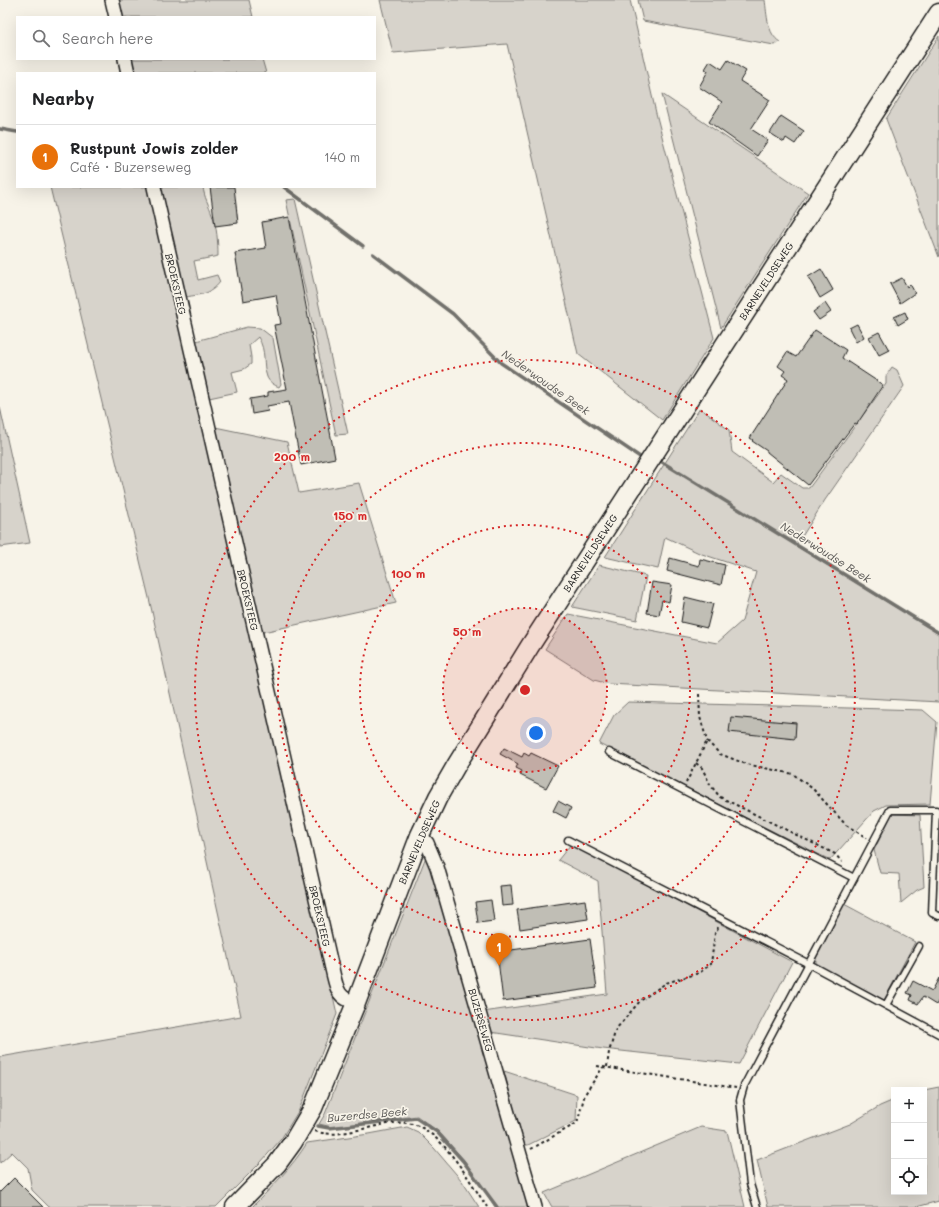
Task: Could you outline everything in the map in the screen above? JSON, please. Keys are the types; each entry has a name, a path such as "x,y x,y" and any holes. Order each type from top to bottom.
{"main road":[{"name":"BARNEVELDSEWEG","path":"235,1207 277,1164 293,1142 299,1124 313,1108 356,1003 420,835 438,797 457,764 530,646 939,13"}],"street":[{"path":"112,0 116,16"},
{"path":"125,60 128,72"},
{"name":"BROEKSTEEG","path":"154,188 334,978 340,996 348,1001 356,1003"},
{"name":"BUZERSEWEG","path":"420,835 427,843 437,867 535,1207"}],"lane":[{"path":"609,752 854,878"},
{"path":"757,1207 750,1184 740,1100 743,1089 890,810 936,810 932,913 939,916"},
{"path":"568,840 809,964 939,1034"},
{"path":"886,1005 919,946"}],"path":[{"path":"699,694 700,717 707,741 720,754 746,764 793,774 813,789 846,825 873,842"},
{"path":"682,790 707,741"},
{"path":"696,763 702,768 711,786 720,797 835,854 845,865 858,871"},
{"path":"607,1067 609,1052 616,1029 640,1001 666,983 699,973 711,964 715,933 722,920"},
{"path":"597,1066 743,1089"},
{"path":"520,1156 578,1123 585,1094 603,1067"},
{"path":"299,1124 321,1134 334,1134 398,1123 412,1124 423,1128 435,1136 460,1168 487,1207"}],"shaded area":[{"path":"118,0 249,0 253,16 122,16"},
{"path":"380,0 630,0 656,113 714,338 662,420 578,354 507,44 393,53"},
{"path":"638,0 765,0 770,29 772,34 780,42 774,45 643,21"},
{"path":"939,36 939,257 886,119"},
{"path":"132,60 262,60 266,72 135,72"},
{"path":"662,94 808,193 721,328"},
{"path":"50,188 149,188 233,550 337,1014 299,1110 281,1139 261,1162 216,1207 49,1207 32,1190 28,1168 12,1152 0,1163 0,1057 241,1016 149,598"},
{"path":"161,188 203,188 205,198 215,224 218,256 194,261 198,280 217,275 220,282 209,292 186,297"},
{"path":"295,199 348,434 336,435 286,200"},
{"path":"247,327 260,328 273,338 281,384 279,387 275,385 270,382 267,377 261,342 258,337 249,345 251,364 244,369 232,372 237,392 209,398 196,341"},
{"path":"892,367 897,370 904,386 825,500 796,546 939,634 939,702 609,684 594,680 545,649 568,614 717,643 742,621 756,572 699,553 665,537 658,569 605,557 700,408 729,430 732,452 773,482 781,473 802,488 809,488 886,384 886,376"},
{"path":"0,407 30,543 0,547"},
{"path":"215,427 287,442 299,493 359,483 396,603 263,632"},
{"path":"599,565 646,576 637,620 572,607"},
{"path":"628,702 923,710 937,722 930,804 886,805 874,811 830,860 599,744 614,715"},
{"path":"892,814 920,815 924,887 917,890 901,903 899,874 880,873 874,850"},
{"path":"571,844 792,962 739,1064 603,1049 490,1032 483,1012 607,994 598,881 558,860"},
{"path":"427,854 528,1207 495,1207 465,1161 439,1132 417,1116 332,1127 319,1124 325,1114"},
{"path":"844,904 915,942 884,1000 816,964 816,958"},
{"path":"504,1071 577,1095 576,1121 528,1145 523,1145"},
{"path":"939,1087 939,1201 916,1207 768,1207 757,1160 850,1124 880,1106 891,1101 891,1195 927,1195 927,1089"},
{"path":"407,1127 418,1132 434,1148 462,1181 479,1207 252,1207 288,1169 307,1143"},
{"path":"701,1127 727,1131 745,1207 552,1207 544,1193"}],"building":[{"path":"728,60 746,71 740,81 770,100 751,129 768,140 757,156 709,122 722,102 699,87 708,71 705,69 710,61 722,69"},
{"path":"781,116 804,131 795,144 786,138 784,142 770,133"},
{"path":"210,188 234,188 238,223 215,226"},
{"path":"289,217 335,458 301,465 289,402 267,406 268,411 252,414 250,399 268,396 268,392 287,389 274,325 281,324 276,295 243,301 235,253 266,248 262,222"},
{"path":"821,269 833,290 820,298 808,277"},
{"path":"902,278 907,287 910,284 915,293 900,303 890,284"},
{"path":"825,303 831,312 819,320 813,312"},
{"path":"905,312 908,319 898,325 894,317"},
{"path":"857,324 864,337 856,342 849,328"},
{"path":"815,330 846,350 842,358 883,385 857,424 855,423 808,485 750,438 788,379 782,375 785,371 778,366 787,352 796,357"},
{"path":"879,332 889,350 879,355 869,337"},
{"path":"670,558 699,566 700,559 725,565 721,585 667,571"},
{"path":"652,582 672,585 669,602 662,600 659,615 647,613"},
{"path":"685,597 713,604 707,628 681,622"},
{"path":"731,717 796,723 795,739 729,732"},
{"path":"504,748 522,757 524,753 529,756 531,753 558,766 546,788 520,775 522,771 516,768 518,764 500,754"},
{"path":"558,801 571,808 566,818 553,811"},
{"path":"511,885 513,905 502,906 500,886"},
{"path":"491,900 494,921 478,923 475,902"},
{"path":"585,900 588,919 520,929 517,910"},
{"path":"590,939 597,988 503,1001 497,952"},
{"path":"939,978 939,1000 936,1005 923,997 918,1004 910,1000 912,995 907,993 913,981 932,991"},
{"path":"14,1178 43,1207 0,1207 0,1192"}],"waterway":[{"name":"Nederwoudse Beek","path":"0,129 16,132"},
{"name":"Nederwoudse Beek","path":"285,188 363,246"},
{"name":"Nederwoudse Beek","path":"373,254 453,314 501,363 640,457"},
{"name":"Nederwoudse Beek","path":"662,462 939,633"},
{"name":"Buzerdse Beek","path":"318,1126 329,1128 416,1118 437,1132 463,1161 497,1207"}],"place":[{"name":"Rustpunt Jowis zolder","path":"499,966"}]}
